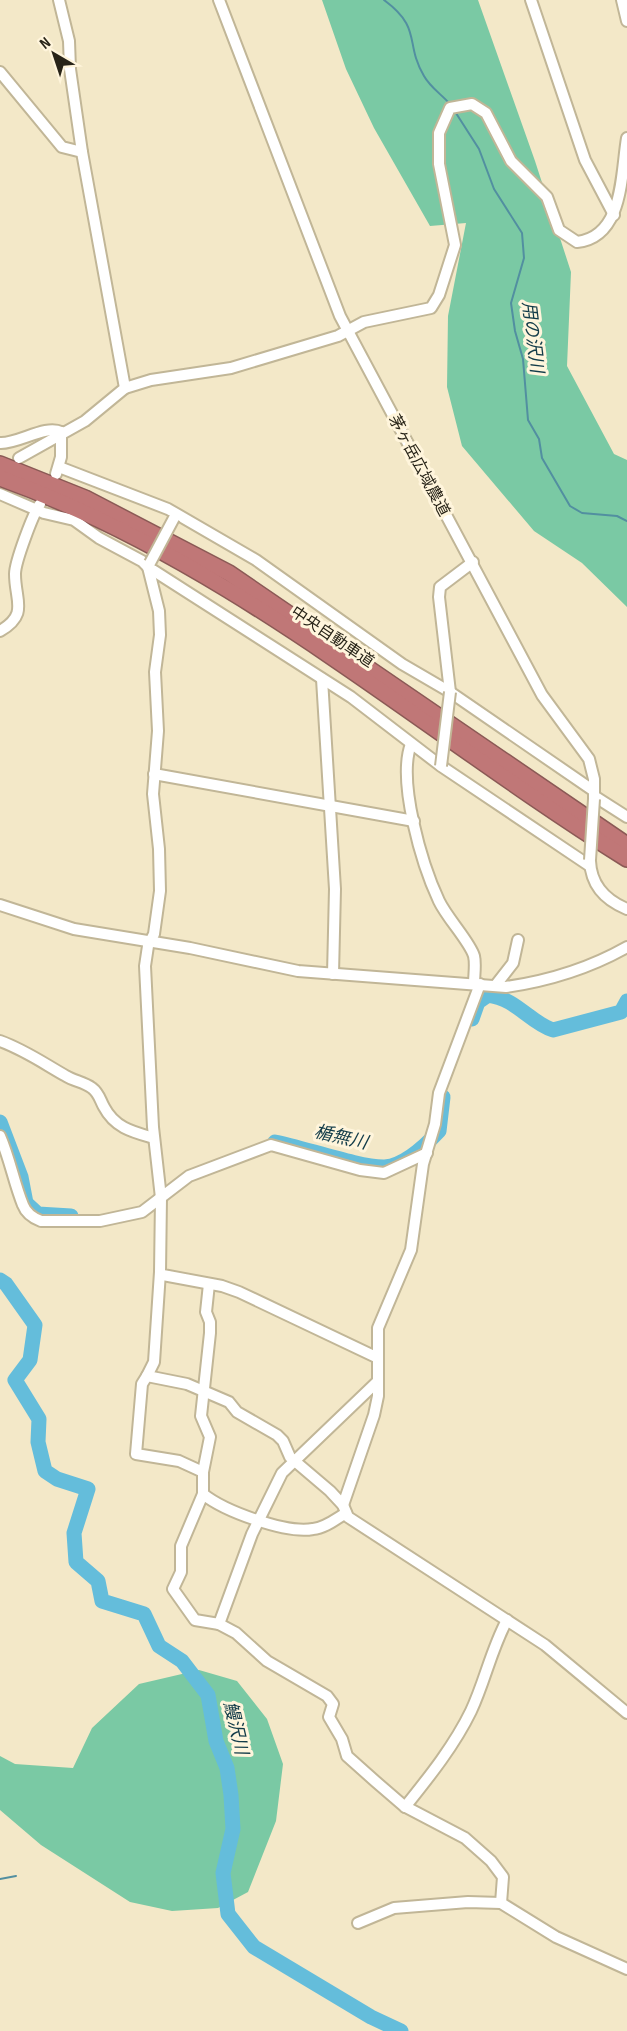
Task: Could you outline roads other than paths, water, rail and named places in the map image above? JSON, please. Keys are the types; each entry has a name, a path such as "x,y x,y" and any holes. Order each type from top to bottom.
{"highway":[{"name":"中央自動車道","path":"0,464 86,498 229,573 627,845"},
{"name":"中央自動車道","path":"0,478 81,509 178,558 222,584 337,660 567,821 627,859"}],"street":[{"path":"60,0 69,41 70,69 82,152 125,388"},
{"name":"茅ヶ岳広域農道","path":"219,0 348,330 542,695 589,759 594,795 590,863 598,889 606,898 627,909"},
{"path":"531,0 585,160 614,215"},
{"path":"622,0 627,21"},
{"path":"0,72 62,147 82,152"},
{"path":"19,458 61,432 85,421 125,388 151,380 231,368 310,345 364,322 425,311 436,303 454,244 440,171 439,133 446,113 458,104 472,104 480,107 491,120 511,161 547,197 555,224 564,235 577,242 585,242 603,230 614,215 627,138"},
{"path":"0,443 9,444 52,430 61,432"},
{"path":"61,432 57,470 175,516 256,560 402,664 450,692 627,817"},
{"path":"0,494 38,506 44,513 74,520 99,538 149,565 322,679 441,766 590,863"},
{"path":"0,631 16,618 19,608 17,563 38,506"},
{"path":"175,516 149,565 159,611 160,635 155,672 158,731 153,794 160,891 156,924 145,966 154,1138 161,1198 160,1272 154,1362 142,1384 136,1454 179,1461 203,1472"},
{"path":"441,766 450,692 439,597 440,587 473,562"},
{"path":"322,679 335,889 333,974"},
{"path":"202,1494 225,1507 291,1529 314,1529 345,1509 374,1415 378,1381 378,1328 411,1250 439,1093 477,984 474,957 439,901 415,837 408,775 408,752 411,744"},
{"path":"154,774 414,821"},
{"path":"0,905 74,929 150,941 298,971 495,986 537,983 611,956 627,947"},
{"path":"495,986 513,963 519,940"},
{"path":"0,1041 26,1050 66,1076 87,1084 99,1095 107,1114 116,1123 126,1130 154,1138"},
{"path":"0,1136 10,1159 23,1207 35,1219 100,1221 142,1212 189,1176 271,1145 360,1170 384,1173 429,1144"},
{"path":"160,1272 163,1275 239,1292 378,1358"},
{"path":"209,1284 206,1312 210,1323 210,1333 202,1422 210,1437 203,1472 202,1494 181,1546 181,1572 173,1589 195,1620 219,1624 236,1633 267,1661 327,1696 333,1704 329,1718 342,1739 347,1756 405,1807 465,1838 491,1861 502,1877 501,1903"},
{"path":"147,1376 187,1384 229,1402 237,1412 277,1435 295,1461 375,1535 545,1645 627,1713"},
{"path":"219,1624 259,1519 282,1473 378,1381"},
{"path":"405,1807 441,1763 470,1714 482,1688 494,1645 507,1620"},
{"path":"358,1923 394,1908 445,1903 501,1903 556,1937 627,1969"}],"waterway":[{"name":"用の沢川","path":"384,0 396,10 409,28 418,64 426,80 449,103"},
{"name":"用の沢川","path":"454,110 479,149 494,189 522,233 524,258 511,303 515,331 523,359 528,420 539,439 542,458 570,506 582,513 617,516 627,521"},
{"name":"楯無川","path":"472,1019 478,1002 488,995 507,1001 553,1030 621,1012 627,1001"},
{"name":"楯無川","path":"275,1142 361,1164 385,1167 393,1165 415,1154 439,1131 443,1097"},
{"name":"楯無川","path":"0,1122 21,1177 26,1203 38,1214 71,1216"},
{"name":"鰻沢川","path":"0,1280 6,1284 35,1325 30,1360 15,1380 39,1419 38,1442 45,1471 57,1479 88,1489 74,1533 76,1562 98,1581 102,1601 144,1614 159,1646 182,1661 208,1695 216,1741 227,1768 231,1795 233,1829 223,1873 228,1914 254,1947 371,2017 401,2031"},
{"path":"0,1879 16,1876"}]}
